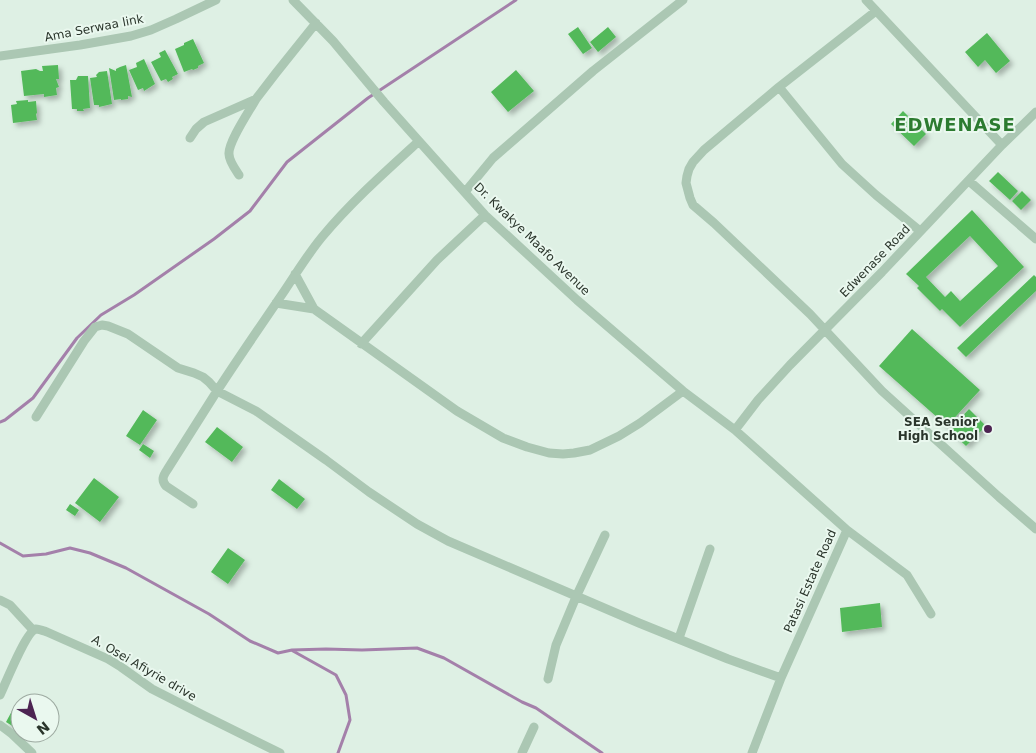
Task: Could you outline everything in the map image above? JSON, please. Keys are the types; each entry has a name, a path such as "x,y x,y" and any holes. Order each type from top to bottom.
{"street":[{"name":"Ama Serwaa link","path":"0,56 131,36 151,30 216,0"},
{"name":"Dr. Kwakye Maafo Avenue","path":"293,0 333,41 384,102 485,215 577,300 683,391 734,430"},
{"path":"465,192 493,158 593,72 683,0"},
{"path":"866,0 1002,145"},
{"path":"876,11 779,87 704,150 689,169 686,183 690,198 694,205 826,329 856,364 882,390 1036,529"},
{"path":"239,175 228,154 235,135 256,100 316,24"},
{"path":"779,87 842,164 920,232"},
{"path":"190,138 204,122 256,100"},
{"name":"Edwenase Road","path":"734,430 758,400 1002,145 1036,112"},
{"path":"193,504 166,486 163,479 167,470 239,356 305,258 323,236 381,176 419,142"},
{"path":"969,181 1036,239"},
{"path":"361,344 438,260 485,215"},
{"path":"295,274 314,309 361,344 457,412 511,441 549,454 590,450 640,423 683,391"},
{"path":"276,303 314,309"},
{"path":"36,416 95,327 108,326 128,334 178,368 203,377 217,391 248,406 369,492 417,524 448,541 639,624 781,678"},
{"name":"Patasi Estate Road","path":"734,430 847,530 781,678 752,753"},
{"path":"847,530 907,576 931,614"},
{"path":"548,678 556,645 605,535"},
{"path":"679,638 710,549"},
{"path":"0,600 10,605 33,630 16,658 0,695"},
{"name":"A. Osei Afiyrie drive","path":"33,630 37,629 47,632 108,659 152,689 280,753"},
{"path":"0,725 32,753"},
{"path":"522,753 534,727"}],"building":[{"path":"578,27 592,48 583,54 568,34"},
{"path":"608,27 616,37 598,52 590,42"},
{"path":"987,33 1010,61 996,73 985,60 978,67 965,52"},
{"path":"193,39 204,63 198,66 198,68 184,72 175,49"},
{"path":"165,50 178,74 168,82 166,79 161,81 151,62 161,57 159,53"},
{"path":"144,59 155,84 144,91 143,88 138,90 129,70 137,67 136,63"},
{"path":"58,65 59,79 56,79 59,87 56,88 57,95 44,97 44,94 24,96 21,71 36,69 43,71 42,66"},
{"path":"126,65 132,97 128,96 128,99 114,100 109,68 116,71 116,69"},
{"path":"516,70 534,91 508,112 491,92"},
{"path":"107,71 112,104 99,107 99,105 94,105 90,78 97,77 96,75 99,72"},
{"path":"78,76 88,76 90,108 83,109 84,111 72,109 70,80 76,80"},
{"path":"28,100 28,102 36,101 37,120 13,123 11,105 17,104 16,101"},
{"path":"903,111 926,134 914,146 891,124"},
{"path":"998,172 1018,191 1010,200 989,181"},
{"path":"1022,191 1031,200 1021,210 1012,201"},
{"path":"972,210 1024,267 960,327 942,309 940,311 906,274","holes":["970,236 998,266 960,301 951,291 945,297 926,277"]},
{"path":"1034,275 1036,277 1036,291 966,357 957,348"},
{"path":"912,329 980,390 947,426 879,366"},
{"path":"969,409 986,426 966,446 949,430"},
{"path":"143,410 157,420 140,445 126,436"},
{"path":"217,427 243,447 232,462 205,442"},
{"path":"143,444 154,451 150,458 139,450"},
{"path":"94,478 119,497 100,522 75,503"},
{"path":"279,479 305,499 297,509 271,490"},
{"path":"70,504 79,510 75,516 66,510"},
{"path":"228,548 245,560 228,584 211,572"},
{"path":"880,603 882,627 842,632 840,608"},
{"path":"10,715 10,724 6,722"}],"waterway":[{"path":"0,422 33,398 77,338 101,315 134,295 214,239 250,211 287,162 368,98 516,0"},
{"path":"0,543 23,556 46,554 70,548 90,553 126,568 209,614 250,641 278,653 292,650 417,648 444,658 536,708 602,753"},
{"path":"293,651 336,675 346,695 350,720 338,753"}],"place":[{"name":"SEA Senior High School","path":"988,429"}],"district":[{"name":"EDWENASE","path":"955,125"}]}
